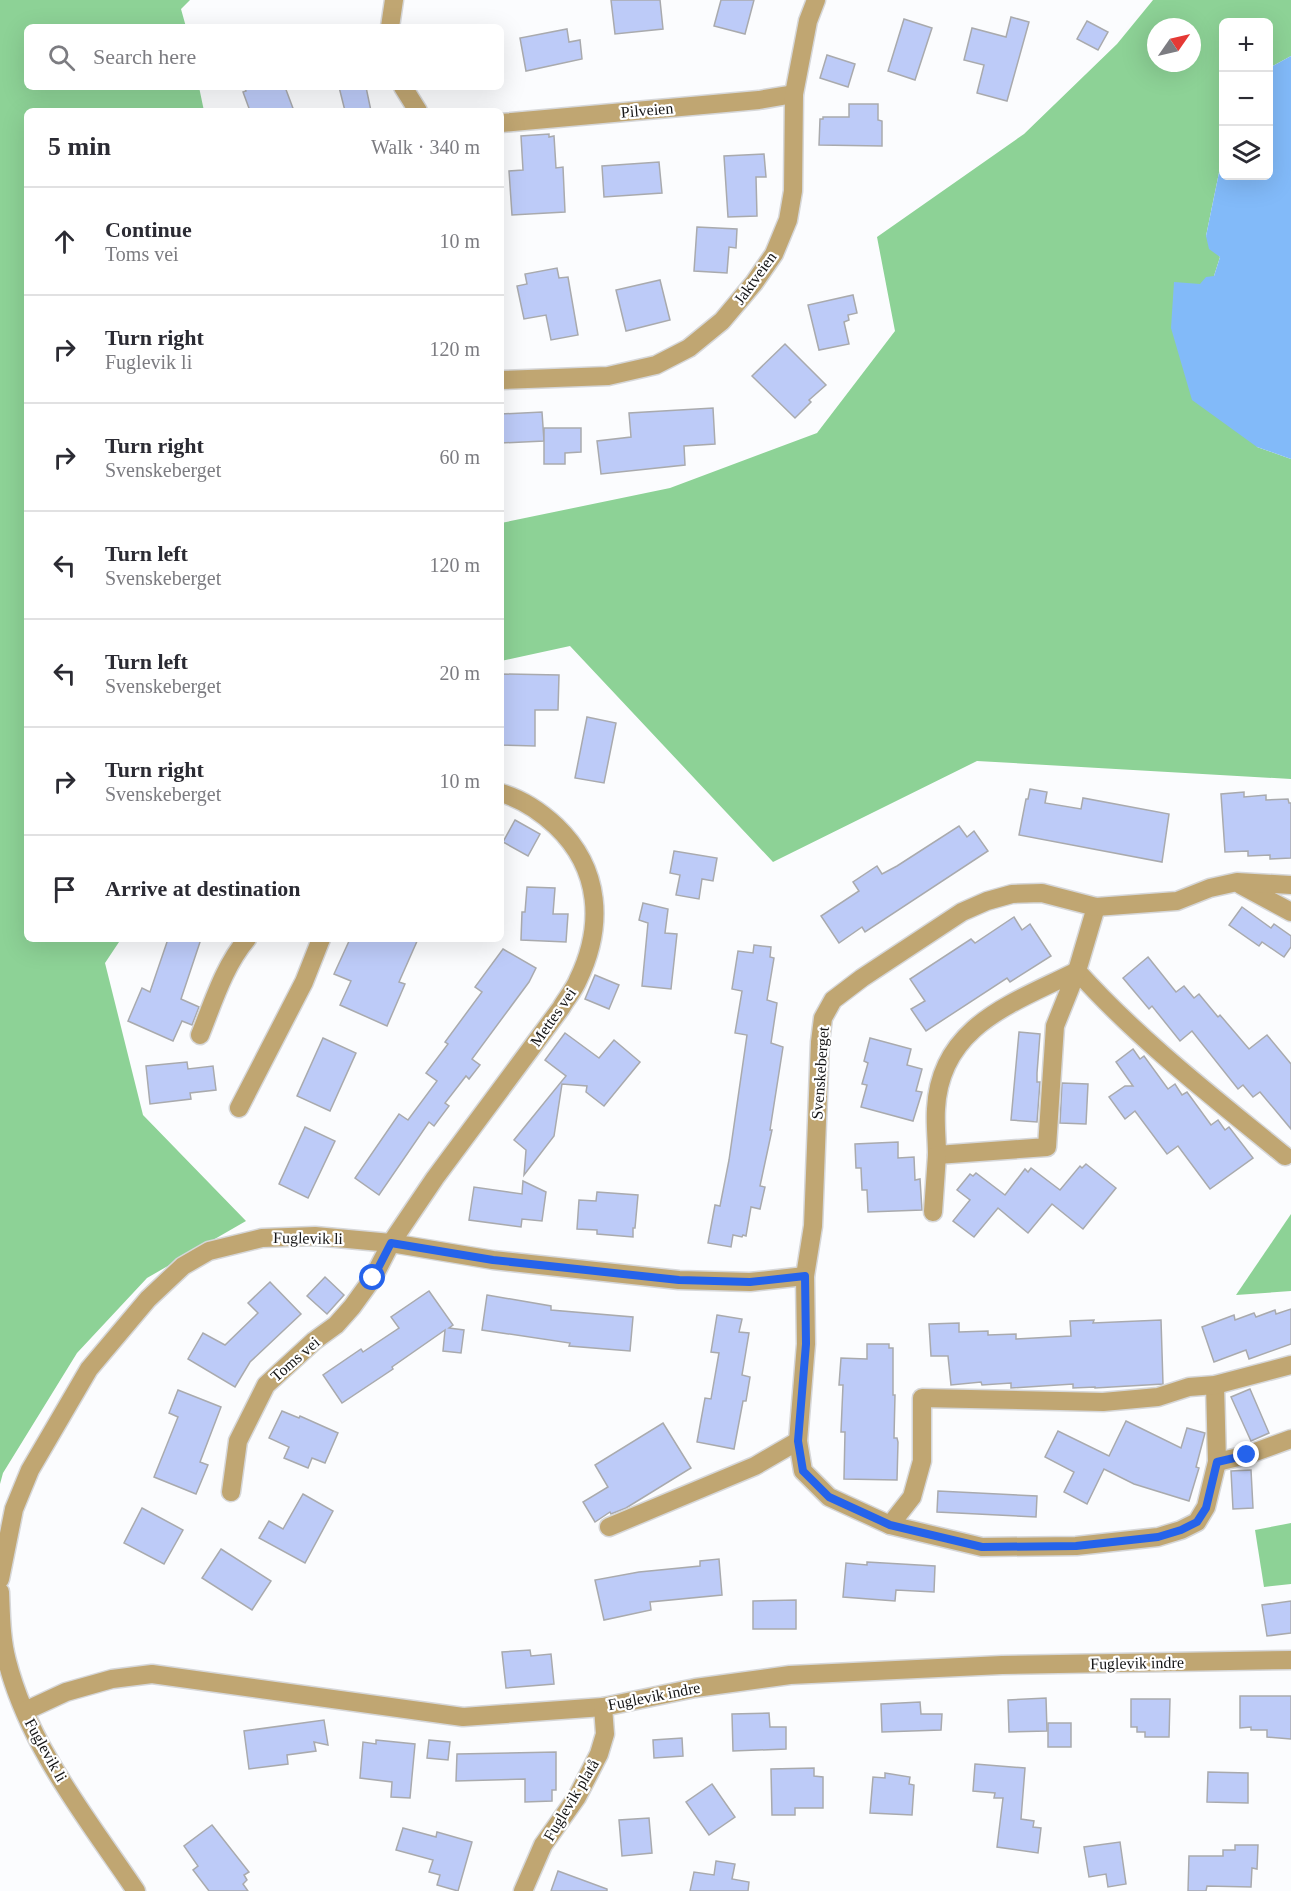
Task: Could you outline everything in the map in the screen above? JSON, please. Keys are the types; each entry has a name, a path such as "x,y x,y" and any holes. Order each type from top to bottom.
{"street":[{"path":"390,24 394,0"},
{"name":"Jaktveien","path":"504,380 608,376 656,365 689,348 722,321 754,283 774,254 788,220 793,191 794,94 808,21 816,0"},
{"path":"405,90 416,108"},
{"name":"Pilveien","path":"504,123 759,100 794,94"},
{"name":"Mettes vei","path":"391,1243 435,1178 561,1008 578,981 590,946 595,914 593,887 583,862 571,841 547,817 514,797 504,794"},
{"path":"1237,882 1291,912"},
{"name":"Svenskeberget","path":"1215,1385 1217,1462 1206,1508 1197,1522 1158,1537 1076,1546 982,1547 890,1525 829,1497 803,1471 798,1441 806,1344 805,1276 813,1226 820,1042 824,1018 833,1000 862,978 962,912 987,901 1012,894 1042,893 1096,907 1177,901 1210,888 1237,882 1291,885"},
{"path":"937,1155 1047,1147 1055,1026 1077,971 1096,907"},
{"path":"200,1035 222,982 244,942"},
{"path":"239,1108 304,982 320,942"},
{"path":"933,1212 937,1155 936,1107 942,1077 955,1048 975,1026 1002,1009 1077,971"},
{"path":"1077,971 1101,998 1156,1050 1285,1156"},
{"name":"Fuglevik li","path":"0,1579 14,1509 30,1470 89,1369 148,1299 183,1266 210,1251 262,1238 315,1236 391,1243 493,1260 679,1280 750,1282 805,1276"},
{"name":"Toms vei","path":"231,1492 238,1441 266,1385 314,1341 336,1325 352,1307 373,1278 391,1243"},
{"path":"890,1525 912,1497 922,1461 922,1398 1102,1402 1158,1397 1189,1387 1215,1385 1291,1365"},
{"path":"1217,1462 1247,1455 1291,1439"},
{"path":"609,1527 755,1466 798,1441"},
{"name":"Fuglevik li","path":"0,1592 7,1660 25,1711 43,1752 136,1891"},
{"name":"Fuglevik indre","path":"25,1711 66,1692 112,1679 152,1674 463,1717 603,1707 695,1688 790,1675 1002,1665 1291,1660"},
{"name":"Fuglevik platå","path":"523,1891 543,1845 577,1797 599,1754 605,1734 603,1707"}],"green space":[{"path":"0,0 190,0 181,9 185,24 24,24 24,90 200,90 203,108 24,108 24,942 119,942 105,963 143,1115 246,1221 147,1278 77,1353 3,1473 0,1484"},
{"path":"1153,0 1291,0 1291,56 1273,66 1273,18 1219,18 1219,173 1206,236 1220,257 1214,276 1257,447 1291,459 1291,779 977,761 773,862 570,646 504,660 504,522 670,488 817,433 895,331 877,237 1024,134 1117,44"},
{"path":"1291,1214 1291,1291 1236,1295"},
{"path":"1291,1523 1291,1584 1264,1587 1255,1530"}],"water":[{"path":"1291,56 1291,459 1257,447 1192,400 1171,328 1174,282 1200,284 1206,277 1214,276 1220,257 1209,249 1206,236 1219,173 1219,180 1273,180 1273,66"}],"building":[{"path":"611,0 660,0 663,29 615,34"},
{"path":"721,0 754,0 745,34 714,26"},
{"path":"1011,17 1029,22 1007,101 977,93 984,65 964,60 972,28 1006,37"},
{"path":"904,19 932,28 915,80 888,71"},
{"path":"1087,21 1108,32 1098,50 1077,39"},
{"path":"567,29 569,42 580,40 582,59 526,71 520,38"},
{"path":"827,55 855,64 848,87 820,78"},
{"path":"286,90 293,108 249,108 243,92"},
{"path":"340,90 367,90 370,108 344,108"},
{"path":"849,104 878,104 878,120 882,121 882,146 819,145 820,119 849,117"},
{"path":"549,134 549,137 554,136 556,168 563,167 565,212 512,215 509,171 523,170 521,136"},
{"path":"764,154 766,177 756,177 757,216 728,217 724,156"},
{"path":"659,162 662,193 604,197 602,166"},
{"path":"697,227 737,229 736,248 729,247 727,273 694,271"},
{"path":"557,268 559,278 568,277 578,335 551,340 546,315 524,319 517,286 527,284 525,274"},
{"path":"660,280 670,320 626,331 616,290"},
{"path":"853,295 857,313 848,315 849,320 844,322 849,344 819,350 808,305"},
{"path":"785,344 826,385 809,400 811,402 795,418 752,376"},
{"path":"713,408 715,444 684,446 685,465 601,474 597,441 631,437 629,413"},
{"path":"542,412 544,441 504,443 504,414"},
{"path":"544,428 581,428 581,452 565,453 565,464 544,464"},
{"path":"504,674 559,675 558,710 535,710 535,746 504,745"},
{"path":"587,717 616,723 604,783 575,778"},
{"path":"1030,789 1047,792 1045,803 1081,809 1083,798 1169,814 1162,862 1019,835"},
{"path":"1244,792 1244,797 1266,795 1266,800 1288,799 1291,803 1291,858 1270,859 1270,855 1248,856 1248,851 1225,852 1221,794"},
{"path":"515,820 540,834 528,856 504,843"},
{"path":"959,826 967,837 974,831 988,851 865,932 862,927 839,943 821,916 859,891 853,882 877,866 882,874"},
{"path":"674,851 717,858 713,881 702,879 699,899 676,895 680,875 670,873"},
{"path":"527,887 555,888 553,914 568,914 566,942 521,940 522,912 525,912"},
{"path":"643,903 668,909 665,933 677,934 671,989 642,986 648,923 639,920"},
{"path":"1242,907 1271,928 1274,924 1291,936 1291,947 1284,957 1262,942 1259,946 1229,925"},
{"path":"1014,917 1022,930 1030,924 1051,956 1010,982 1007,978 926,1031 911,1009 925,1001 910,979 971,939 975,943"},
{"path":"167,942 200,942 181,999 199,1007 192,1025 182,1021 173,1041 128,1021 142,988 150,992"},
{"path":"349,942 417,942 399,982 405,984 387,1026 340,1005 351,981 334,974"},
{"path":"754,945 771,947 770,957 774,958 767,1000 777,1003 771,1043 783,1047 770,1130 772,1130 760,1186 765,1187 760,1209 751,1207 746,1236 733,1235 731,1247 708,1243 715,1205 720,1206 729,1160 747,1035 735,1033 742,991 732,989 738,951 753,953"},
{"path":"503,949 536,968 529,982 472,1059 480,1065 469,1079 466,1076 445,1103 449,1106 434,1126 429,1122 379,1195 355,1178 399,1114 408,1120 437,1081 426,1073 448,1044 445,1042 482,992 475,987"},
{"path":"1148,957 1176,992 1184,986 1194,998 1199,994 1249,1049 1267,1035 1291,1064 1291,1129 1260,1092 1253,1097 1243,1085 1238,1089 1192,1031 1180,1041 1152,1006 1149,1009 1123,978"},
{"path":"595,975 619,985 609,1009 585,999"},
{"path":"1019,1032 1040,1034 1037,1122 1011,1120"},
{"path":"565,1033 599,1058 614,1040 640,1062 604,1106 586,1092 587,1086 562,1084 554,1136 524,1175 526,1150 514,1140 566,1076 545,1060"},
{"path":"323,1038 356,1053 330,1111 297,1096"},
{"path":"870,1038 911,1049 907,1065 922,1069 916,1091 922,1092 913,1121 861,1107 867,1085 862,1084 868,1063 864,1061"},
{"path":"1133,1049 1140,1059 1144,1056 1168,1089 1175,1084 1182,1095 1187,1092 1211,1125 1218,1120 1225,1130 1229,1127 1253,1158 1210,1189 1178,1146 1167,1154 1135,1111 1125,1119 1109,1097 1125,1086 1133,1086 1116,1062"},
{"path":"187,1062 188,1069 213,1066 216,1090 190,1093 191,1099 150,1104 146,1066"},
{"path":"1062,1083 1088,1084 1086,1124 1060,1123"},
{"path":"305,1127 335,1141 308,1198 279,1184"},
{"path":"898,1142 898,1158 914,1157 915,1180 920,1179 922,1210 868,1212 867,1190 862,1190 861,1168 856,1168 855,1144"},
{"path":"1086,1164 1116,1188 1083,1229 1052,1204 1028,1233 998,1208 974,1237 953,1221 970,1200 957,1190 970,1174 973,1176 976,1173 1005,1195 1025,1169 1028,1172 1031,1168 1060,1190 1080,1166 1082,1168"},
{"path":"523,1181 546,1192 542,1221 522,1219 521,1227 469,1220 474,1187 522,1194"},
{"path":"597,1192 638,1195 633,1237 597,1234 597,1230 577,1229 579,1200 596,1201"},
{"path":"325,1277 344,1295 327,1314 307,1296"},
{"path":"270,1282 301,1314 250,1362 235,1387 188,1359 203,1333 225,1345 258,1313 248,1303"},
{"path":"429,1291 453,1325 449,1328 464,1330 461,1353 443,1351 445,1330 342,1403 323,1375 361,1349 363,1352 399,1328 391,1317"},
{"path":"487,1295 551,1306 551,1310 633,1317 630,1351 569,1346 570,1343 482,1330"},
{"path":"1291,1309 1291,1344 1249,1359 1246,1350 1214,1362 1202,1327 1234,1315 1235,1320 1254,1313 1256,1317 1275,1310 1276,1314"},
{"path":"717,1315 742,1319 739,1332 749,1333 742,1375 750,1377 734,1449 697,1442 705,1398 711,1399 719,1353 711,1352"},
{"path":"1094,1320 1093,1323 1161,1320 1163,1384 1095,1388 1073,1388 1073,1384 1011,1388 1011,1383 982,1385 981,1382 951,1385 948,1356 931,1356 929,1324 959,1323 959,1332 988,1331 988,1335 1016,1334 1016,1339 1071,1336 1070,1321"},
{"path":"867,1344 889,1344 889,1348 893,1348 894,1438 897,1438 898,1442 897,1480 844,1479 845,1432 841,1432 843,1385 839,1385 841,1358 867,1359"},
{"path":"1250,1389 1269,1433 1251,1441 1231,1397"},
{"path":"178,1390 221,1407 200,1462 208,1465 196,1494 154,1477 178,1417 169,1413"},
{"path":"282,1411 299,1418 300,1416 338,1433 325,1463 312,1458 308,1468 284,1458 289,1447 269,1438"},
{"path":"1126,1421 1181,1448 1187,1428 1205,1433 1196,1467 1199,1468 1189,1501 1134,1484 1104,1469 1087,1504 1064,1492 1074,1472 1045,1457 1058,1431 1109,1456"},
{"path":"663,1423 691,1468 626,1508 611,1514 610,1512 595,1522 583,1502 608,1487 595,1465"},
{"path":"1251,1470 1253,1508 1233,1509 1231,1471"},
{"path":"938,1491 1037,1496 1036,1517 937,1512"},
{"path":"303,1494 333,1511 305,1563 259,1538 269,1521 283,1529"},
{"path":"142,1508 183,1530 164,1564 124,1543"},
{"path":"221,1549 271,1581 252,1610 202,1578"},
{"path":"719,1559 722,1595 650,1602 651,1610 604,1620 595,1580 639,1572 700,1566 700,1561"},
{"path":"867,1562 935,1566 934,1592 896,1590 895,1601 843,1597 846,1563 867,1565"},
{"path":"796,1600 796,1629 753,1629 753,1601"},
{"path":"1291,1601 1291,1633 1267,1636 1262,1605"},
{"path":"530,1650 531,1656 551,1654 554,1684 506,1688 502,1652"},
{"path":"1240,1696 1291,1696 1291,1739 1267,1737 1267,1730 1251,1730 1251,1727 1240,1728"},
{"path":"1046,1698 1047,1731 1009,1732 1008,1700"},
{"path":"1131,1699 1170,1699 1169,1737 1145,1737 1145,1732 1137,1732 1137,1727 1131,1727"},
{"path":"920,1702 921,1714 942,1714 941,1730 882,1732 881,1704"},
{"path":"769,1713 770,1727 786,1727 786,1749 733,1751 732,1714"},
{"path":"324,1720 328,1745 314,1742 316,1751 287,1755 288,1764 249,1769 244,1731"},
{"path":"1048,1723 1071,1723 1071,1747 1048,1747"},
{"path":"682,1738 683,1756 654,1758 653,1740"},
{"path":"376,1740 415,1744 410,1798 391,1797 392,1782 360,1778 363,1742 376,1744"},
{"path":"429,1740 450,1742 448,1760 427,1758"},
{"path":"556,1752 556,1790 552,1790 552,1801 525,1802 525,1779 456,1781 457,1754"},
{"path":"975,1764 1025,1768 1021,1819 1034,1821 1033,1827 1041,1828 1038,1853 997,1847 1003,1798 994,1798 995,1793 973,1791"},
{"path":"814,1768 814,1776 823,1777 823,1808 795,1808 795,1815 772,1815 771,1769"},
{"path":"1208,1772 1248,1773 1248,1803 1207,1802"},
{"path":"885,1773 910,1777 909,1784 914,1785 912,1815 870,1813 873,1777 885,1778"},
{"path":"712,1784 735,1817 709,1835 686,1802"},
{"path":"649,1818 652,1853 622,1856 619,1820"},
{"path":"212,1825 249,1872 244,1875 247,1880 243,1884 248,1891 209,1891 193,1870 198,1866 184,1846"},
{"path":"403,1828 436,1837 437,1832 472,1842 458,1891 437,1885 440,1875 429,1872 433,1860 396,1850"},
{"path":"1120,1842 1126,1884 1108,1887 1106,1874 1089,1877 1084,1847"},
{"path":"1235,1845 1258,1845 1257,1869 1252,1868 1251,1887 1207,1886 1206,1891 1188,1891 1189,1856 1223,1856 1223,1850 1235,1850"},
{"path":"716,1861 735,1864 732,1879 749,1882 748,1891 690,1891 694,1872 714,1875"},
{"path":"558,1871 607,1889 607,1891 551,1891"}],"route":[{"path":"373,1278 391,1243 493,1260 679,1280 750,1282 805,1276 806,1344 798,1441 803,1471 829,1497 890,1525 982,1547 1076,1546 1158,1537 1181,1530 1197,1522 1206,1508 1217,1462 1247,1455"}]}
